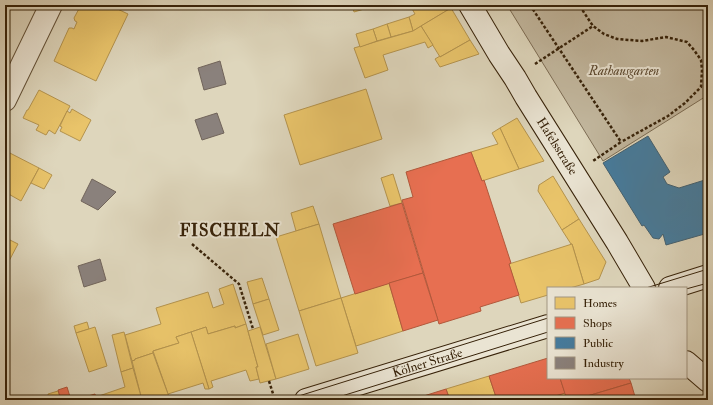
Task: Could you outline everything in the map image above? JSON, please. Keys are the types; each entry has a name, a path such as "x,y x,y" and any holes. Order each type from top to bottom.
{"main road":[{"path":"5,100 50,5"},
{"name":"Hafelsstraße","path":"470,5 643,287"},
{"path":"673,287 708,276"},
{"name":"Kölner Straße","path":"306,400 547,326"},
{"path":"687,363 708,381"}],"path":[{"path":"530,5 621,142"},
{"path":"574,173 621,142 668,116 685,103 701,87 702,70 701,60 687,42 666,37 642,41 616,39 604,34 593,26 584,11 583,5"},
{"path":"515,78 593,26"},
{"path":"192,244 239,284 253,329"},
{"path":"269,381 275,400"}],"green space":[{"name":"Rathausgarten","path":"507,5 704,5 708,21 708,95 603,161"}],"building: Homes":[{"path":"81,5 109,5 128,14 96,81 54,61 69,28 74,29 77,22 74,18"},
{"path":"352,5 371,5 371,7 354,12"},
{"path":"410,5 449,5 451,8 413,31 409,17 415,14"},
{"path":"451,8 470,40 440,57 421,26"},
{"path":"409,17 413,31 391,37 387,24"},
{"path":"387,24 391,37 377,41 373,29"},
{"path":"421,26 433,45 428,48 425,42 383,55 388,70 365,78 354,48 413,31"},
{"path":"373,29 377,41 360,47 356,34"},
{"path":"470,40 479,54 440,67 435,59"},
{"path":"366,89 382,139 300,165 284,115"},
{"path":"39,90 70,106 55,134 49,130 46,135 36,130 39,125 23,118"},
{"path":"72,109 91,120 80,141 60,131 62,127 60,126 67,111 70,113"},
{"path":"517,118 544,161 519,169 500,128"},
{"path":"500,128 519,169 482,181 471,152 498,144 492,133"},
{"path":"6,151 39,168 21,201 5,192"},
{"path":"39,168 52,175 44,189 31,183"},
{"path":"393,174 402,203 390,206 381,178"},
{"path":"553,176 579,219 562,230 538,191 539,185"},
{"path":"313,206 319,224 296,231 291,213"},
{"path":"579,219 606,262 599,279 584,284 572,244 562,230"},
{"path":"319,224 341,298 299,311 276,237"},
{"path":"6,238 18,244 9,261 5,258"},
{"path":"572,244 584,284 574,287 547,287 547,295 521,303 509,264"},
{"path":"262,278 269,299 253,304 247,282"},
{"path":"389,283 403,331 356,346 341,298"},
{"path":"233,284 246,324 208,334 206,327 176,337 179,343 153,351 153,353 132,361 125,335 161,324 156,308 208,292 213,308 224,304 219,289"},
{"path":"341,298 358,353 316,366 299,311"},
{"path":"269,299 279,330 263,335 253,304"},
{"path":"87,322 89,329 76,333 74,326"},
{"path":"246,324 258,367 256,367 259,379 250,381 246,370 211,381 213,387 209,389 191,332 206,327 208,334"},
{"path":"95,327 107,366 89,372 76,333"},
{"path":"260,327 276,379 260,383 256,367 258,367 248,331"},
{"path":"124,332 133,368 121,372 112,335"},
{"path":"191,332 209,389 205,389 203,383 168,394 153,351 179,343 176,337"},
{"path":"298,334 309,369 276,379 266,344"},
{"path":"153,353 170,400 142,400 132,361"},
{"path":"133,368 142,400 97,400 96,397 125,387 121,372"},
{"path":"489,376 497,400 450,400 446,389"},
{"path":"58,391 61,400 49,400 48,394"},
{"path":"565,393 567,400 542,400"}],"building: Shops":[{"path":"471,152 482,181 484,180 511,263 509,264 519,295 480,307 481,311 439,324 402,200 413,197 406,172"},
{"path":"402,203 423,273 355,294 333,224"},
{"path":"423,273 438,320 403,331 389,283"},
{"path":"547,358 547,379 560,379 565,393 542,400 497,400 489,376"},
{"path":"560,379 629,379 631,383 574,400 567,400"},
{"path":"631,383 636,400 574,400"},
{"path":"67,387 71,400 61,400 58,390"},
{"path":"446,389 450,400 411,400"},
{"path":"95,394 97,400 74,400"},
{"path":"651,398 655,400 643,400"}],"building: Public":[{"path":"648,136 670,172 663,177 667,184 679,188 708,179 708,233 666,245 663,234 659,239 653,238 644,225 642,226 603,163"}],"building: Industry":[{"path":"220,61 226,84 204,90 198,68"},
{"path":"217,113 224,133 202,140 195,120"},
{"path":"92,179 116,192 98,210 81,201"},
{"path":"100,259 106,280 84,287 78,266"}],"tram line":[{"path":"649,287 708,269"},
{"path":"687,289 708,283"},
{"path":"286,400 547,318"},
{"path":"329,400 547,332"}],"district":[{"name":"FISCHELN","path":"230,230"}]}
